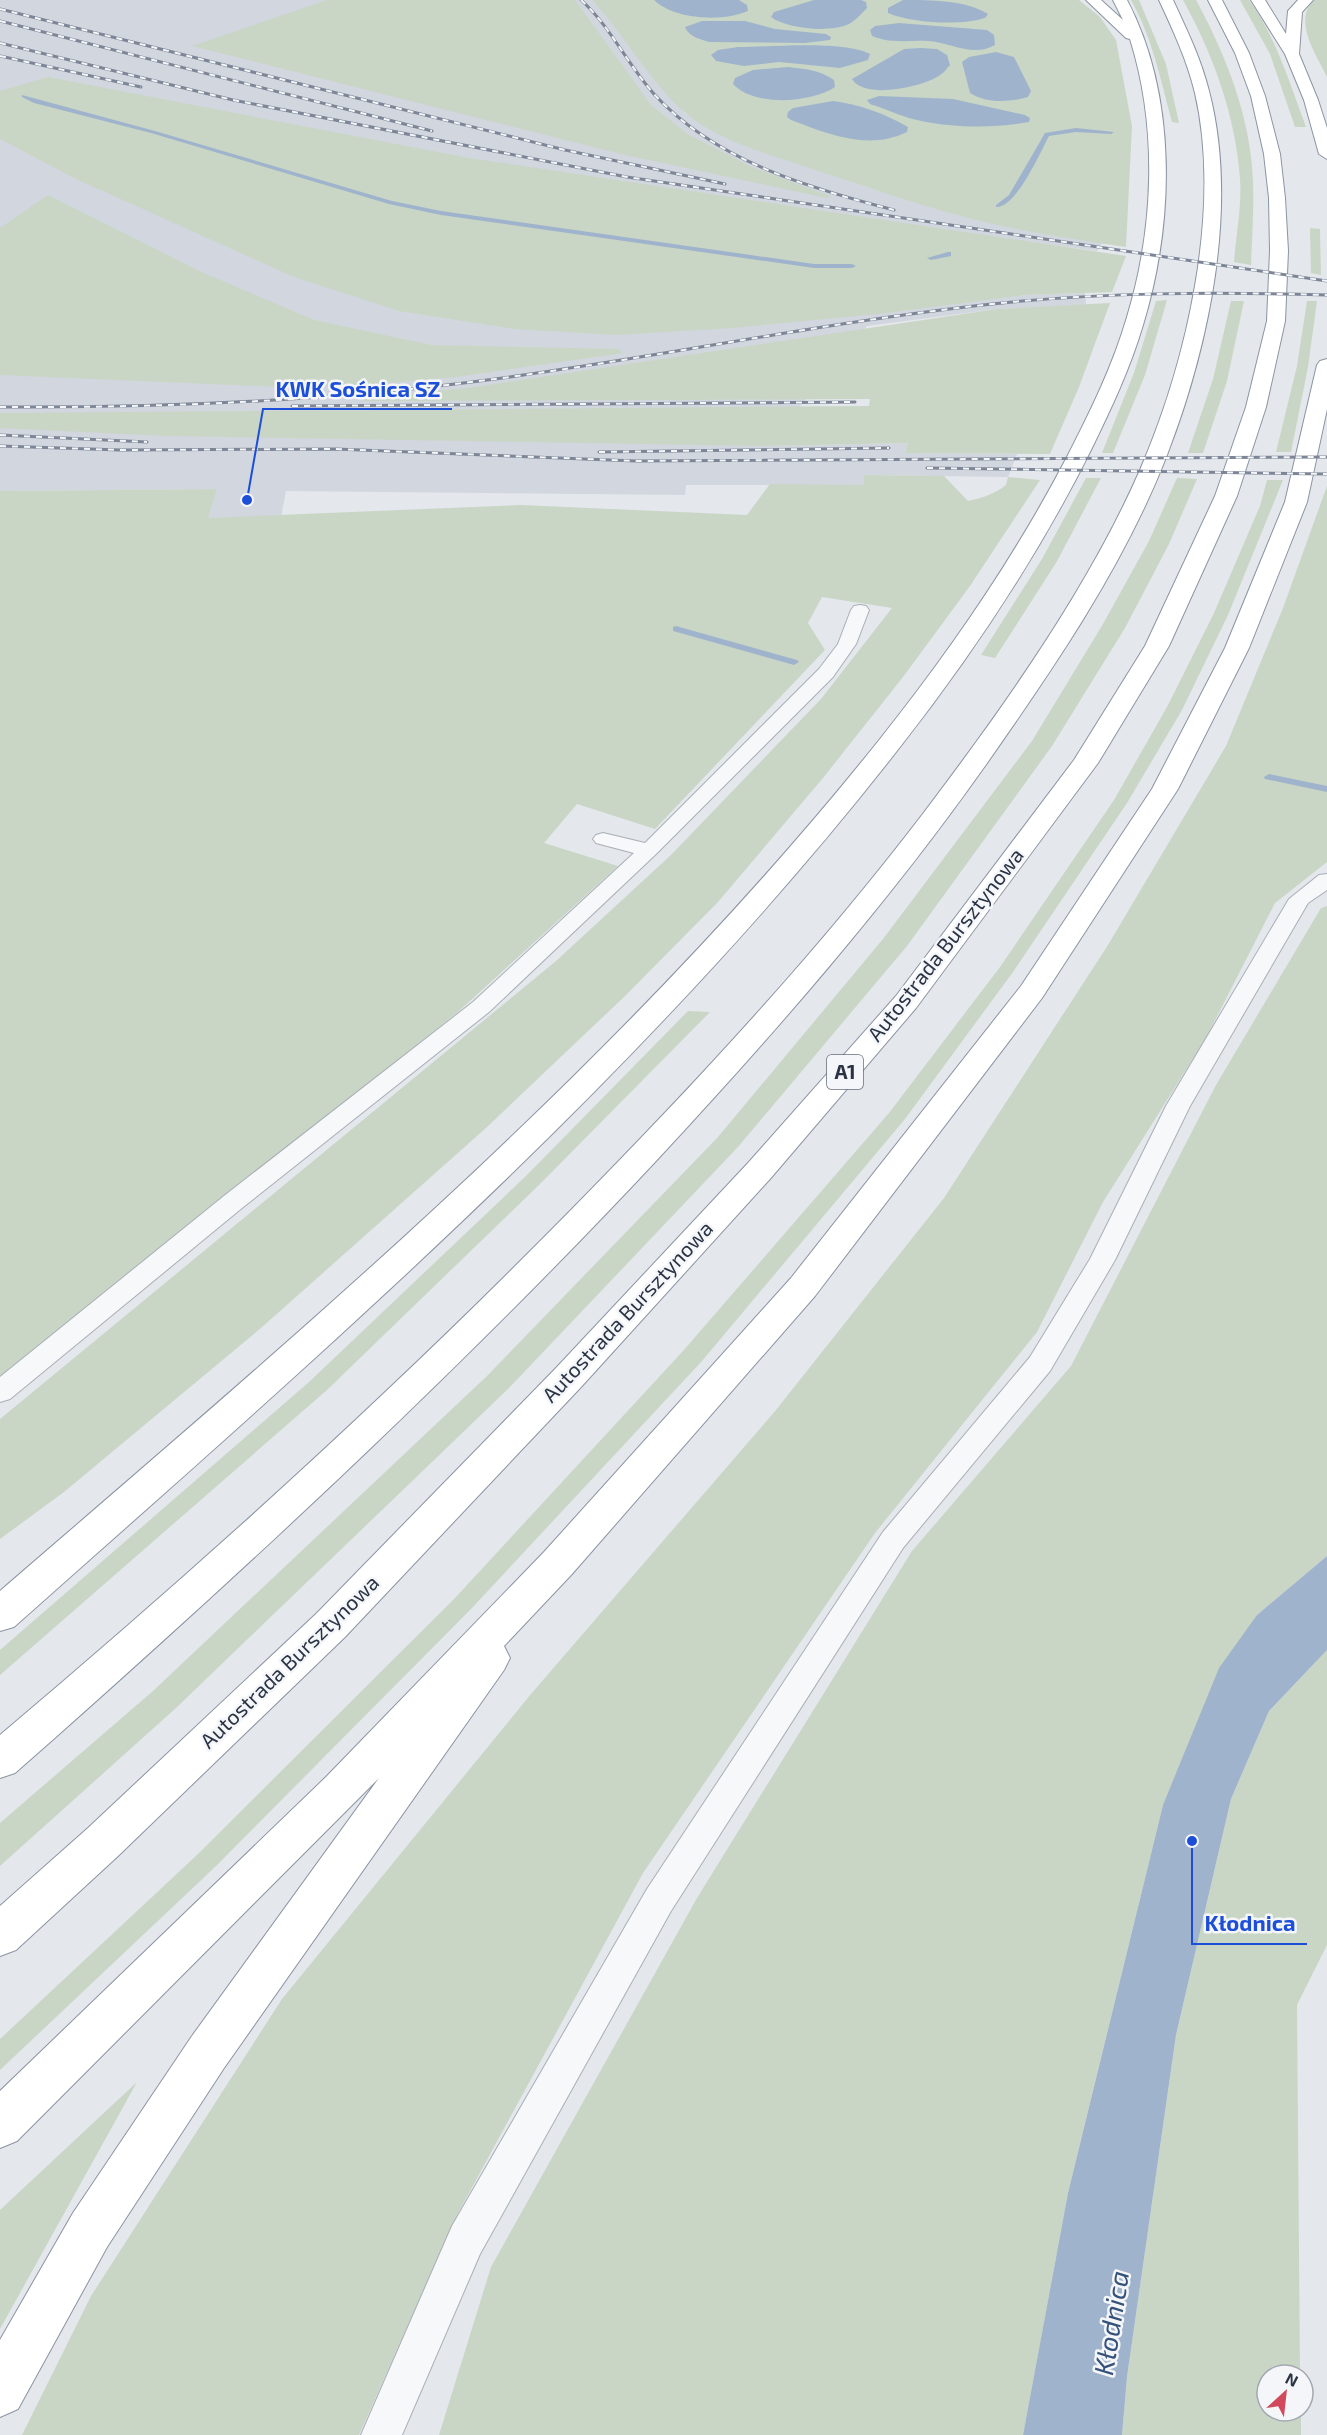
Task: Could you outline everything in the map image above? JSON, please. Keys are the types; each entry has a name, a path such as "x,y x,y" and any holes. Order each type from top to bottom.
{"highway":[{"path":"1093,0 1137,40"},
{"path":"0,1615 320,1335 565,1106 720,945 782,875 879,760 960,652 1003,589 1068,478 1111,390 1139,308 1152,239 1158,187 1156,139 1151,89 1137,40 1120,0"},
{"path":"0,1760 265,1526 462,1341 618,1183 768,1022 844,932 912,848 992,740 1078,607 1143,488 1177,397 1199,314 1212,247 1215,205 1214,165 1209,125 1199,82 1190,54 1166,0"},
{"name":"Autostrada Bursztynowa","path":"0,1935 103,1842 331,1625 576,1369 759,1171 906,1002 1085,763 1156,646 1226,496 1256,407 1276,321 1279,251 1277,198 1272,154 1258,96 1242,53 1215,0"},
{"path":"1258,0 1292,54 1311,100 1327,154"},
{"path":"1292,54 1294,11 1306,0"},
{"path":"0,2124 341,1790 558,1563 803,1287 1032,992 1165,789 1237,648 1296,502 1327,366"},
{"path":"0,1586 110,1518"},
{"path":"0,2391 90,2230 208,2052 558,1563"}],"lane":[{"path":"0,1392 233,1202 482,1007 649,850 826,673 847,644 860,610"},
{"path":"603,838 649,850"},
{"path":"381,2435 466,2240 659,1900 893,1540 1040,1364 1102,1260 1178,1106 1300,899 1327,880"}],"shaded area":[{"path":"0,0 592,0 608,16 666,93 685,113 727,138 867,187 960,216 1102,243 1097,251 948,231 879,313 1025,295 1085,293 1086,305 997,309 867,326 767,446 908,443 905,453 1017,454 1008,477 865,475 864,485 686,485 685,495 286,491 281,517 207,518 217,489 0,491"}],"green space":[{"path":"327,0 575,0 651,105 689,135 752,167 830,196 827,198 625,155 192,46"},
{"path":"592,0 1079,0 1100,17 1116,40 1132,126 1126,247 1042,234 960,216 778,158 730,140 688,115 662,90"},
{"path":"1131,0 1139,0 1166,64 1179,123 1172,122 1150,44"},
{"path":"1183,0 1196,0 1227,65 1242,111 1253,182 1251,265 1234,262 1240,189 1234,132 1213,64"},
{"path":"1240,0 1249,0 1267,29 1282,61 1306,127 1295,127 1270,54"},
{"path":"1314,0 1327,0 1327,77 1308,38 1306,28 1305,18"},
{"path":"48,77 469,158 1126,256 1112,292 1025,295 878,314 732,328 616,335 514,329 399,311 294,277 76,179 0,139 0,91"},
{"path":"48,195 199,271 314,320 431,345 618,349 623,353 456,377 353,386 282,387 0,375 0,228"},
{"path":"1310,228 1320,229 1321,275 1311,273"},
{"path":"1167,300 1145,375 1113,453 1102,453 1134,373 1156,301"},
{"path":"1231,301 1244,301 1227,381 1203,453 1188,453 1213,379"},
{"path":"1307,301 1317,301 1308,367 1291,452 1276,452 1297,366"},
{"path":"1110,303 1079,387 1050,454 905,453 908,443 766,446 168,436 0,428 0,413 869,406 870,399 364,401 365,397 468,388 997,309"},
{"path":"864,475 944,476 968,501 997,491 1006,485 1008,477 1040,480 970,586 903,677 823,778 718,902 625,996 486,1128 261,1328 64,1492 0,1539 0,1419 556,961 671,855 821,699 892,608 822,597 808,623 825,650 655,829 577,804 544,843 618,866 459,1011 0,1379 0,491 217,489 208,518 521,505 747,515 770,484 864,485"},
{"path":"1086,478 1101,478 1056,563 995,658 981,655 1042,559"},
{"path":"1177,478 1197,479 1169,544 1125,628 1052,746 907,946 738,1147 509,1388 176,1708 0,1866 0,1823 153,1691 487,1376 718,1137 883,939 1032,741 1103,624 1149,541"},
{"path":"1267,480 1283,480 1228,615 1182,710 1127,803 1013,972 905,1119 702,1361 471,1609 214,1868 0,2070 0,2039 198,1854 455,1598 683,1351 889,1113 1000,967 1114,800 1167,707 1214,613 1260,506"},
{"path":"1327,486 1327,862 1275,903 1206,1038 1103,1202 1037,1332 875,1533 643,1873 457,2215 359,2435 22,2435 91,2296 282,1999 531,1694 776,1410 944,1198 1108,945 1226,746 1283,608"},
{"path":"1327,906 1327,1556 1257,1615 1163,1805 1068,2193 1023,2435 439,2435 491,2267 697,1898 912,1551 1071,1366 1216,1085 1321,908"},
{"path":"688,1011 710,1012 541,1183 327,1390 0,1675 0,1650 309,1382 526,1176"},
{"path":"1327,1650 1327,1945 1297,2005 1300,2363 1255,2363 1255,2423 1301,2423 1301,2435 1122,2435 1127,2377 1176,2035 1231,1799 1269,1711"},
{"path":"137,2082 0,2329 0,2210"}],"water":[{"path":"654,0 739,0 747,5 748,11 726,17 700,17 674,12"},
{"path":"814,0 861,0 866,2 867,8 849,24 831,28 798,27 771,17 774,12"},
{"path":"903,0 959,3 988,14 985,18 950,23 909,19 888,13 888,8"},
{"path":"702,21 745,21 775,29 826,34 831,37 830,40 805,43 709,42 692,35 685,27"},
{"path":"899,23 987,30 994,35 995,45 986,49 970,50 936,42 893,41 872,36 870,30 875,26"},
{"path":"825,46 842,47 870,54 868,60 840,68 779,62 744,66 716,61 711,55 718,50 738,47"},
{"path":"904,49 937,49 947,55 950,65 943,73 921,84 894,89 869,89 852,79"},
{"path":"996,52 1014,57 1031,91 1028,97 999,101 984,99 970,93 962,62 969,57"},
{"path":"788,67 823,74 834,80 835,87 812,97 783,100 754,96 733,84 735,78 753,70"},
{"path":"879,96 953,99 1030,118 1029,122 1000,126 938,124 904,116 870,104 867,100"},
{"path":"833,101 852,104 881,114 908,127 907,132 892,138 863,140 834,135 787,117 788,112 793,108"},
{"path":"1327,1556 1327,1650 1269,1711 1231,1799 1176,2035 1127,2377 1122,2435 1023,2435 1068,2193 1163,1805 1219,1668 1257,1615"}],"waterway":[{"path":"24,96 36,102 153,132 391,203 441,213 814,266 852,266"},
{"path":"998,206 1012,196 1047,134 1076,130 1111,132"},
{"path":"931,258 948,254"},
{"path":"676,629 794,662"},
{"path":"1269,777 1327,789"}],"railway":[{"path":"581,0 601,22 654,94 678,117 705,137 765,169 829,192 894,210"},
{"path":"0,9 565,150 725,184"},
{"path":"0,21 432,131"},
{"path":"0,43 233,100 627,177 1327,281"},
{"path":"0,56 141,87"},
{"path":"0,407 248,402 433,387 557,370 867,320 1034,300 1159,294 1327,295"},
{"path":"292,406 855,402"},
{"path":"0,435 147,442"},
{"path":"0,446 120,450 336,449 636,461 1327,457"},
{"path":"599,452 889,448"},
{"path":"927,468 1327,474"}],"place":[{"name":"KWK Sośnica SZ","path":"247,500"},
{"name":"Kłodnica","path":"1192,1841"}]}
